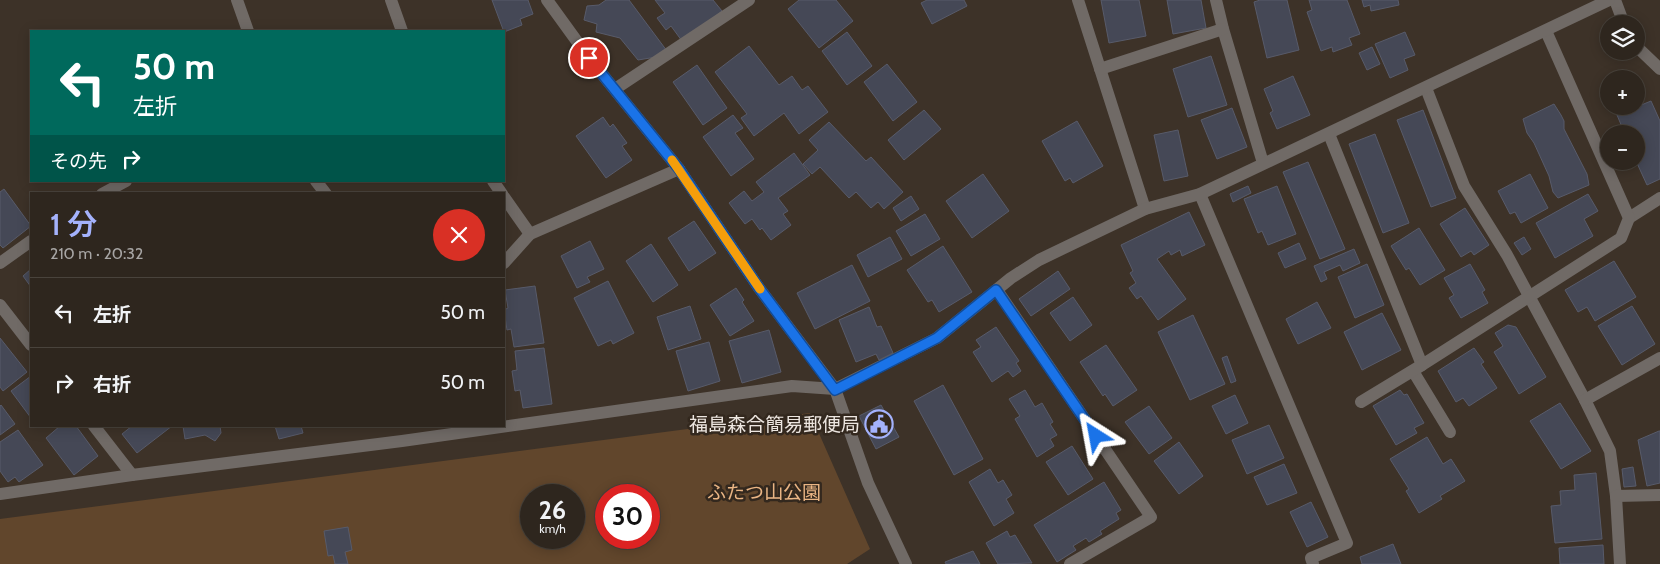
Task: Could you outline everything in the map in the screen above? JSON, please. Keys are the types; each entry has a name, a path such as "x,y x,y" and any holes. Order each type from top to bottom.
{"street":[{"path":"237,0 248,30"},
{"path":"391,0 402,30"},
{"path":"547,0 589,58 679,169 759,288 835,390 868,483 906,564"},
{"path":"614,89 747,0"},
{"path":"1078,0 1144,209"},
{"path":"1216,0 1263,162"},
{"path":"505,426 792,386 835,390 937,338 1011,278 1039,260 1144,209 1200,194 1263,162 1329,134 1609,0"},
{"path":"1615,0 1621,15"},
{"path":"1100,70 1224,29"},
{"path":"1546,31 1629,218"},
{"path":"1645,55 1660,69"},
{"path":"1426,88 1464,186 1507,255 1585,400 1610,451 1616,496 1620,564"},
{"path":"1329,134 1418,368 1450,432"},
{"path":"505,262 530,234 679,169"},
{"path":"106,192 124,182"},
{"path":"317,182 324,192"},
{"path":"1200,194 1347,543 1310,558 1313,564"},
{"path":"505,198 530,234"},
{"path":"1361,402 1418,368 1621,238 1629,218 1660,198"},
{"path":"0,263 30,242"},
{"path":"996,290 1151,517 1070,564"},
{"path":"0,304 30,344"},
{"path":"1585,400 1660,358"},
{"path":"95,427 132,475"},
{"path":"0,494 500,427"},
{"path":"1616,496 1660,495"}],"green space":[{"name":"ふたつ山公園","path":"810,413 870,549 847,564 0,564 0,519"}],"building":[{"path":"492,0 528,0 533,14 520,19 522,25 505,32"},
{"path":"606,0 629,0 667,51 662,56 638,60 620,38 596,32 597,24 584,20 587,6 599,5"},
{"path":"655,0 713,0 722,11 682,41 671,26 666,30 657,18 665,13"},
{"path":"799,0 836,0 853,21 819,48 788,9"},
{"path":"927,0 964,0 967,6 932,24 921,3"},
{"path":"1101,0 1139,0 1146,36 1109,43"},
{"path":"1167,0 1201,0 1206,28 1173,34"},
{"path":"1260,0 1287,0 1299,50 1267,58 1254,2"},
{"path":"1309,0 1347,0 1360,34 1349,38 1352,45 1333,52 1332,47 1321,51 1307,12 1312,10"},
{"path":"1362,0 1398,0 1399,5 1371,11 1370,5 1364,7"},
{"path":"847,32 872,66 847,85 822,51"},
{"path":"1405,32 1415,55 1404,59 1408,70 1390,78 1375,44"},
{"path":"749,46 779,85 792,76 802,90 808,86 828,112 799,134 784,113 754,136 741,118 747,114 715,72"},
{"path":"1372,47 1380,64 1367,70 1359,53"},
{"path":"1211,56 1227,105 1188,117 1173,69"},
{"path":"887,64 917,102 893,121 864,82"},
{"path":"697,65 727,108 703,125 673,82"},
{"path":"1293,76 1310,115 1277,129 1270,113 1273,111 1264,89"},
{"path":"1651,101 1660,121 1660,179 1647,185 1640,170 1645,170 1645,125 1621,125 1617,115 1645,115 1645,103"},
{"path":"1554,104 1564,121 1564,129 1587,174 1589,185 1558,198 1553,192 1549,176 1534,143 1527,133 1523,119"},
{"path":"1232,108 1247,147 1217,159 1201,120"},
{"path":"924,110 941,129 904,160 888,140"},
{"path":"1423,110 1456,198 1431,207 1397,120"},
{"path":"733,115 743,128 735,133 754,159 731,176 703,137"},
{"path":"603,117 610,127 613,124 627,143 622,146 632,160 606,178 576,136"},
{"path":"1077,121 1103,166 1073,183 1070,178 1065,181 1042,141"},
{"path":"829,122 866,161 871,157 903,192 884,209 878,202 871,208 856,192 849,198 820,167 812,174 803,164 818,150 809,140"},
{"path":"1178,130 1188,176 1164,181 1154,135"},
{"path":"1375,134 1409,223 1383,233 1349,144"},
{"path":"794,153 810,175 778,198 788,211 783,214 791,225 771,240 752,219 745,224 729,203 744,191 752,201 764,192 756,182"},
{"path":"1308,162 1345,249 1320,259 1283,172"},
{"path":"983,174 1009,211 972,238 946,201"},
{"path":"1530,174 1548,208 1521,223 1515,212 1510,214 1498,191"},
{"path":"1248,186 1251,193 1233,202 1230,194"},
{"path":"1277,186 1296,234 1268,245 1262,231 1258,233 1244,199"},
{"path":"4,189 30,225 30,227 3,248 0,245 0,192"},
{"path":"1588,194 1598,211 1584,219 1593,236 1555,258 1536,223"},
{"path":"911,196 919,209 901,221 893,208"},
{"path":"1465,208 1489,245 1474,255 1471,251 1461,257 1440,224"},
{"path":"1189,212 1205,245 1182,256 1180,250 1171,255 1169,251 1157,259 1186,299 1158,320 1141,296 1137,299 1129,288 1136,283 1130,273 1133,271 1121,245"},
{"path":"925,214 940,239 911,256 896,231"},
{"path":"694,221 716,253 689,271 668,238"},
{"path":"1419,228 1445,270 1420,285 1409,268 1406,270 1391,246"},
{"path":"890,237 902,259 868,277 857,255"},
{"path":"1524,237 1531,249 1522,255 1514,243"},
{"path":"590,241 604,269 587,277 590,282 577,288 561,256"},
{"path":"1299,243 1306,259 1285,268 1278,253"},
{"path":"651,244 678,285 653,302 626,261"},
{"path":"943,246 972,292 939,312 932,300 928,302 907,270"},
{"path":"1354,249 1360,263 1343,271 1340,265 1324,272 1327,279 1321,282 1314,266"},
{"path":"1614,261 1636,297 1595,321 1587,307 1578,312 1565,290"},
{"path":"1367,264 1384,305 1355,318 1338,277"},
{"path":"1470,264 1485,290 1482,292 1488,303 1461,318 1449,298 1454,295 1444,278"},
{"path":"852,265 870,301 815,329 797,293"},
{"path":"30,270 30,286 23,276"},
{"path":"1058,271 1070,289 1031,316 1019,299"},
{"path":"608,281 634,333 613,344 611,340 598,346 574,298"},
{"path":"535,286 544,343 514,347 511,329 507,330 505,310 508,308 505,290"},
{"path":"736,288 754,321 730,336 710,305"},
{"path":"1073,297 1092,325 1070,341 1050,313"},
{"path":"1317,302 1331,328 1298,344 1286,319"},
{"path":"690,306 701,339 668,350 657,317"},
{"path":"1632,306 1655,344 1622,365 1598,326"},
{"path":"869,307 877,327 881,326 893,353 879,360 876,354 856,362 839,320"},
{"path":"1382,313 1401,350 1362,370 1344,332"},
{"path":"1193,315 1225,384 1190,400 1158,332"},
{"path":"1508,325 1516,327 1546,377 1519,394 1494,352 1503,346 1495,333"},
{"path":"996,327 1019,361 1016,363 1021,371 1013,377 1008,371 992,382 973,352 981,347 976,340"},
{"path":"769,330 781,372 742,383 729,341"},
{"path":"0,338 27,372 3,391 0,387"},
{"path":"709,342 720,381 688,391 676,351"},
{"path":"1106,345 1137,390 1113,406 1105,394 1103,396 1080,362"},
{"path":"544,348 552,404 523,408 520,390 515,391 512,371 517,370 515,351"},
{"path":"1474,348 1484,362 1481,364 1497,388 1469,406 1463,398 1456,402 1438,371"},
{"path":"1227,356 1236,381 1231,383 1222,358"},
{"path":"30,377 30,417 11,391"},
{"path":"943,385 983,459 954,475 914,401"},
{"path":"1025,390 1035,407 1042,403 1053,422 1050,424 1057,435 1050,439 1054,446 1037,457 1015,419 1020,416 1009,399"},
{"path":"1400,390 1404,395 1407,394 1424,423 1414,428 1417,433 1396,445 1373,406"},
{"path":"1235,395 1248,423 1226,434 1212,406"},
{"path":"1560,403 1591,451 1561,469 1530,421"},
{"path":"881,405 899,437 876,449 859,416"},
{"path":"0,406 15,424 0,435"},
{"path":"1149,406 1172,438 1149,454 1125,422"},
{"path":"1269,425 1284,458 1247,474 1232,440"},
{"path":"59,427 77,427 98,456 74,475 46,438"},
{"path":"131,427 171,427 137,453 122,434"},
{"path":"183,427 220,427 221,433 215,441 205,435 185,439"},
{"path":"275,427 301,427 303,433 279,439"},
{"path":"18,430 43,465 19,482 15,477 8,482 0,471 0,442"},
{"path":"1659,431 1660,483 1647,486 1638,440"},
{"path":"1427,437 1443,464 1451,459 1465,481 1440,496 1442,499 1419,513 1406,491 1409,489 1390,459"},
{"path":"1179,442 1203,476 1179,494 1154,461"},
{"path":"1072,446 1093,479 1068,495 1046,462"},
{"path":"1284,464 1297,493 1267,505 1254,477"},
{"path":"1633,467 1636,486 1624,487 1622,469"},
{"path":"990,469 998,483 1003,480 1012,495 1006,499 1014,513 994,526 969,482"},
{"path":"1596,473 1602,539 1555,543 1551,506 1561,505 1560,491 1575,490 1574,475"},
{"path":"1104,482 1121,510 1116,513 1119,519 1100,531 1102,534 1089,542 1086,538 1073,546 1076,550 1057,562 1034,525"},
{"path":"1311,502 1328,537 1307,547 1290,512"},
{"path":"348,527 352,550 345,552 348,564 335,564 333,555 328,556 324,531"},
{"path":"1007,531 1010,537 1015,535 1032,563 998,564 986,543"},
{"path":"1393,544 1401,564 1362,564 1360,557"},
{"path":"1603,545 1604,564 1560,564 1559,548"},
{"path":"973,551 980,564 946,564 945,562"}],"slow traffic":[{"path":"672,160 760,289"}],"place":[{"name":"福島森合簡易郵便局","path":"879,424"}],"route":[{"path":"589,58 679,169 759,288 835,390 937,338 996,290 1096,436"}]}
